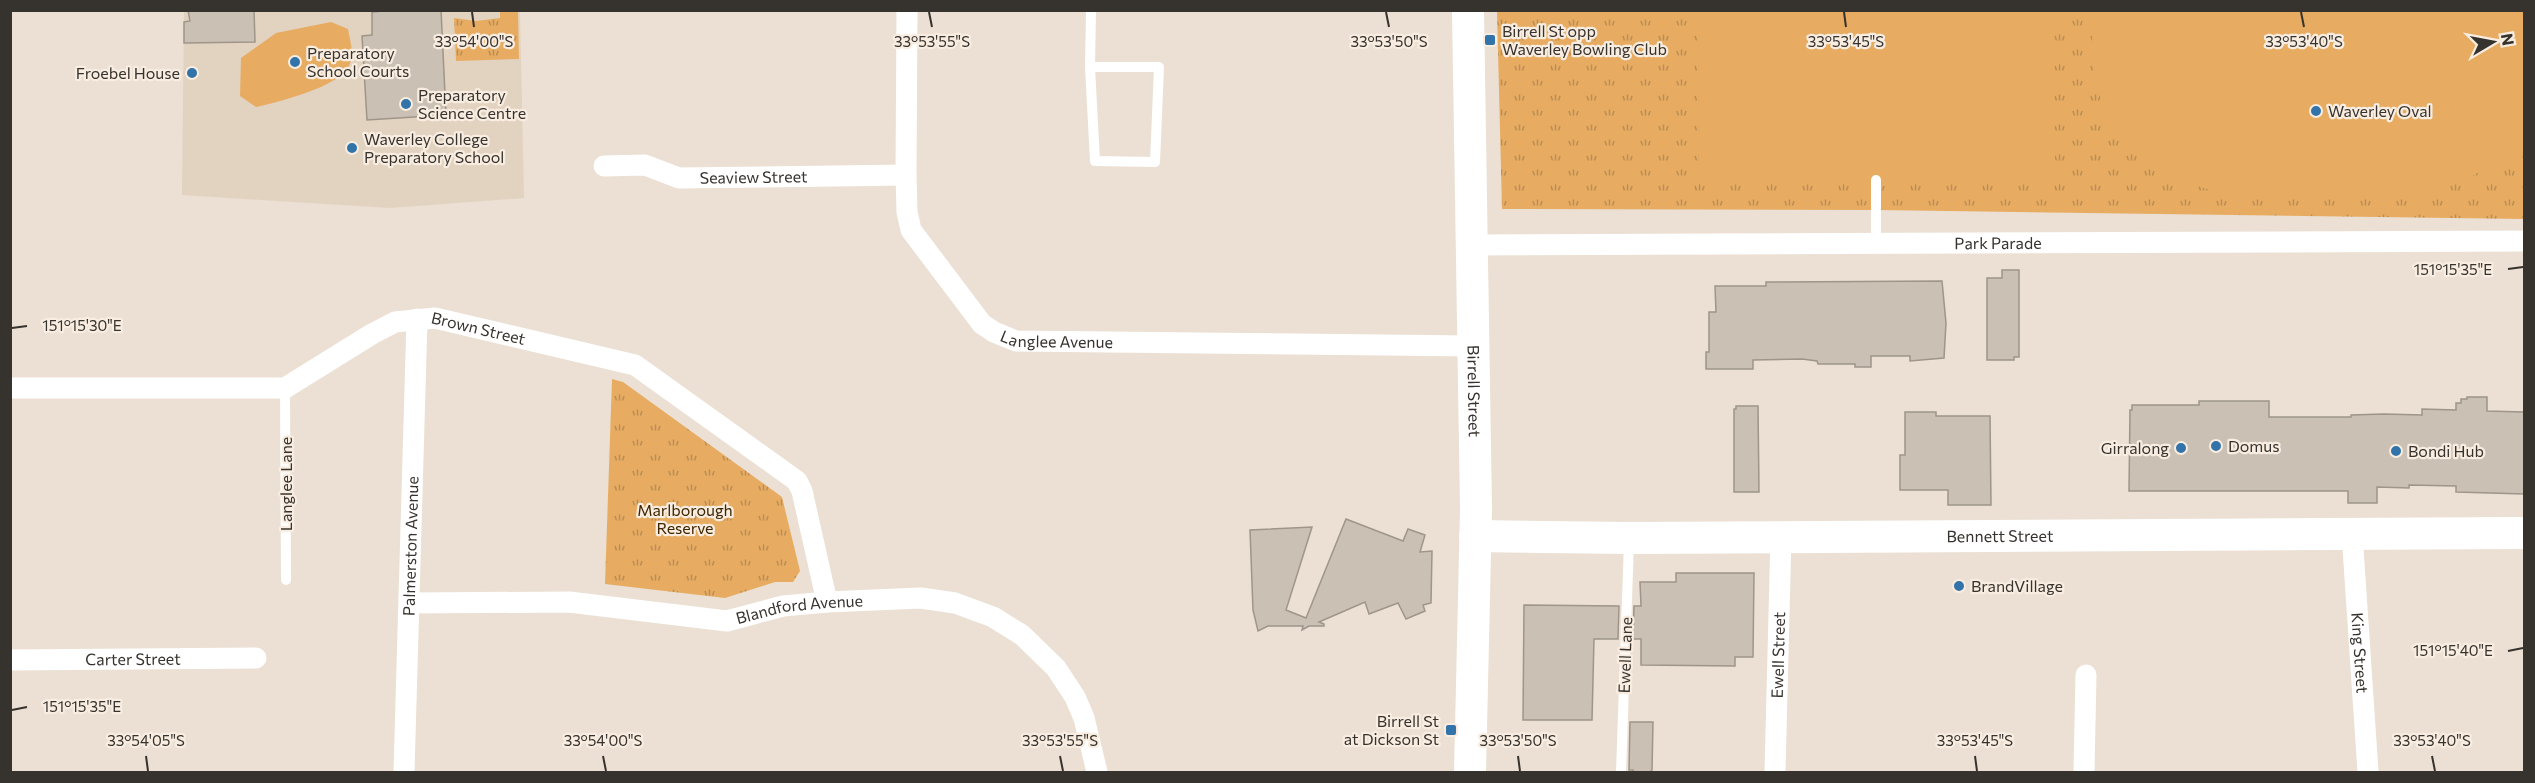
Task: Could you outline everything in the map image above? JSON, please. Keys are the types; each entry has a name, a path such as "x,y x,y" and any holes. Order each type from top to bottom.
{"main road":[{"name":"Birrell Street","path":"1468,10 1475,536 1470,772"},
{"name":"Bennett Street","path":"1475,536 1629,538 2524,533"}],"street":[{"name":"Langlee Avenue","path":"907,10 906,175 907,212 911,230 982,324 994,332 1016,341 1473,346"},
{"name":"Seaview Street","path":"604,166 645,165 679,178 906,175"},
{"name":"Park Parade","path":"1472,244 1876,245 2524,241"},
{"name":"Brown Street","path":"285,388 372,334 395,322 417,319 450,320 635,365 797,481 802,491 827,602"},
{"name":"Palmerston Avenue","path":"404,772 417,319"},
{"path":"10,388 285,388"},
{"name":"King Street","path":"2352,533 2354,597 2368,772"},
{"name":"Ewell Street","path":"1775,772 1781,536"},
{"name":"Blandford Avenue","path":"410,603 569,602 727,621 783,606 827,602 921,598 955,603 993,617 1030,642 1066,682 1084,718 1097,772"},
{"name":"Carter Street","path":"10,660 256,658"},
{"path":"2084,772 2086,675"}],"lane":[{"path":"1090,67 1159,67 1155,162 1095,161 1090,67 1091,10"},
{"path":"1876,180 1876,245"},
{"name":"Langlee Lane","path":"285,388 286,580"},
{"name":"Ewell Lane","path":"1621,772 1629,538"}],"shaded area":[{"name":"Waverley College Preparatory School","path":"184,11 520,11 524,198 390,208 182,195"}],"green space":[{"path":"500,11 518,11 519,59 456,61 454,18 476,21 500,18"},
{"path":"1497,11 2524,11 2524,219 1876,210 1502,209"},
{"path":"1698,11 2054,11 2055,176 1699,178"},
{"name":"Waverley Oval","path":"2093,11 2524,11 2524,133 2502,157 2474,175 2443,187 2411,193 2259,196 2211,190 2166,173 2145,159 2114,123 2105,108 2095,79 2092,47"},
{"name":"Preparatory School Courts","path":"331,22 348,29 352,57 343,74 321,87 256,107 240,96 241,58 276,33"},
{"name":"Marlborough Reserve","path":"612,379 623,382 782,497 800,571 793,582 775,582 725,598 605,584"}],"building":[{"name":"Froebel House","path":"188,10 254,10 255,42 184,43 184,22 190,21"},
{"path":"441,10 446,115 367,120 362,36 372,35 372,12"},
{"path":"2002,270 2019,270 2019,357 2014,357 2014,360 1987,360 1987,278 2002,278"},
{"path":"1942,281 1946,323 1944,358 1910,361 1910,356 1871,356 1871,367 1855,367 1855,364 1818,364 1817,361 1802,359 1753,360 1753,369 1706,369 1706,352 1709,352 1709,312 1716,312 1715,286 1766,286 1766,282"},
{"path":"2467,397 2487,397 2487,411 2524,412 2524,494 2456,492 2456,486 2409,485 2409,488 2377,487 2377,503 2348,503 2348,491 2129,491 2130,410 2132,410 2132,405 2199,405 2199,401 2269,401 2269,417 2351,417 2351,415 2384,414 2422,415 2422,409 2456,410 2456,403 2461,403 2461,399 2467,399"},
{"path":"1736,406 1758,406 1759,492 1734,492 1734,409"},
{"path":"1905,412 1936,412 1936,416 1990,416 1991,505 1948,505 1948,490 1900,490 1900,455 1905,455"},
{"path":"1346,519 1403,541 1408,529 1425,535 1420,552 1432,551 1431,603 1423,605 1425,611 1406,619 1398,603 1369,614 1365,602 1319,622 1324,626 1309,626 1302,630 1303,626 1268,626 1258,631 1253,610 1250,530 1312,527 1286,610 1306,618"},
{"path":"1676,573 1754,573 1753,657 1735,657 1735,666 1641,665 1641,639 1633,639 1634,606 1641,606 1640,582 1676,582"},
{"path":"1524,605 1619,606 1618,639 1594,639 1592,720 1523,720"},
{"path":"1630,722 1653,722 1652,770 1650,772 1629,770"}],"place":[{"name":"Birrell St opp Waverley Bowling Club","path":"1490,40"},
{"name":"Preparatory School Courts","path":"295,62"},
{"name":"Froebel House","path":"192,73"},
{"name":"Preparatory Science Centre","path":"406,104"},
{"name":"Waverley Oval","path":"2316,111"},
{"name":"Waverley College Preparatory School","path":"352,148"},
{"name":"Domus","path":"2216,446"},
{"name":"Girralong","path":"2181,448"},
{"name":"Bondi Hub","path":"2396,451"},
{"name":"BrandVillage","path":"1959,586"},
{"name":"Birrell St at Dickson St","path":"1451,730"}]}
